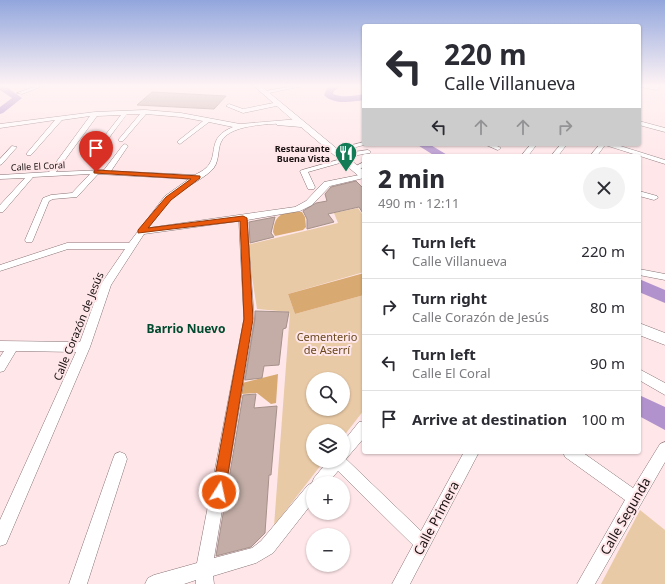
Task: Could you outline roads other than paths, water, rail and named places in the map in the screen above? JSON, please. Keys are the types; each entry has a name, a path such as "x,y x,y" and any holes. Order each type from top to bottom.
{"main road":[{"path":"290,113 362,174"},
{"path":"641,330 665,339"}],"street":[{"path":"0,126 106,113"},
{"path":"106,138 124,113"},
{"path":"106,172 123,143 144,113"},
{"path":"160,113 181,115 240,126"},
{"path":"50,174 95,114"},
{"path":"29,154 60,118"},
{"path":"180,142 208,120"},
{"name":"Calle Corazón de Jesús","path":"0,538 84,347 106,284 141,232 168,198 212,166 216,146 223,135 240,126 302,123"},
{"path":"641,124 665,130"},
{"path":"311,187 304,171 339,156 349,147 362,145"},
{"path":"492,146 498,148"},
{"path":"526,154 532,146"},
{"path":"556,154 562,146"},
{"path":"595,154 601,146"},
{"path":"613,146 639,154"},
{"path":"0,163 14,147"},
{"path":"349,147 361,156"},
{"path":"641,155 665,162"},
{"path":"339,156 361,156"},
{"path":"355,168 362,165"},
{"path":"29,240 46,200 51,197 74,195 96,172"},
{"name":"Calle El Coral","path":"0,177 106,172 197,177"},
{"path":"0,210 31,175"},
{"path":"141,232 243,218 304,207 315,198 327,184 362,176"},
{"path":"641,194 654,198"},
{"path":"205,577 248,330 249,319 243,218"},
{"path":"0,268 67,246 131,246"},
{"path":"641,272 665,277"},
{"path":"0,346 84,347"},
{"path":"0,367 13,346"},
{"path":"641,375 665,389"},
{"path":"350,444 362,429"},
{"name":"Calle Segunda","path":"586,584 665,449"},
{"name":"Calle Primera","path":"401,584 471,454"},
{"path":"573,454 635,498"},
{"path":"78,584 120,459"},
{"path":"325,476 332,468"},
{"path":"345,468 422,543"},
{"path":"154,584 205,577 248,558 267,547 306,499"}],"waterway":[{"path":"425,146 439,154"},
{"path":"641,286 665,297"},
{"path":"641,406 665,419"}],"place":[{"name":"Restaurante Buena Vista","path":"346,172"}],"district":[{"name":"Barrio Nuevo","path":"186,328"}],"park label":[{"name":"Cementerio de Aserrí","path":"327,342"}]}
